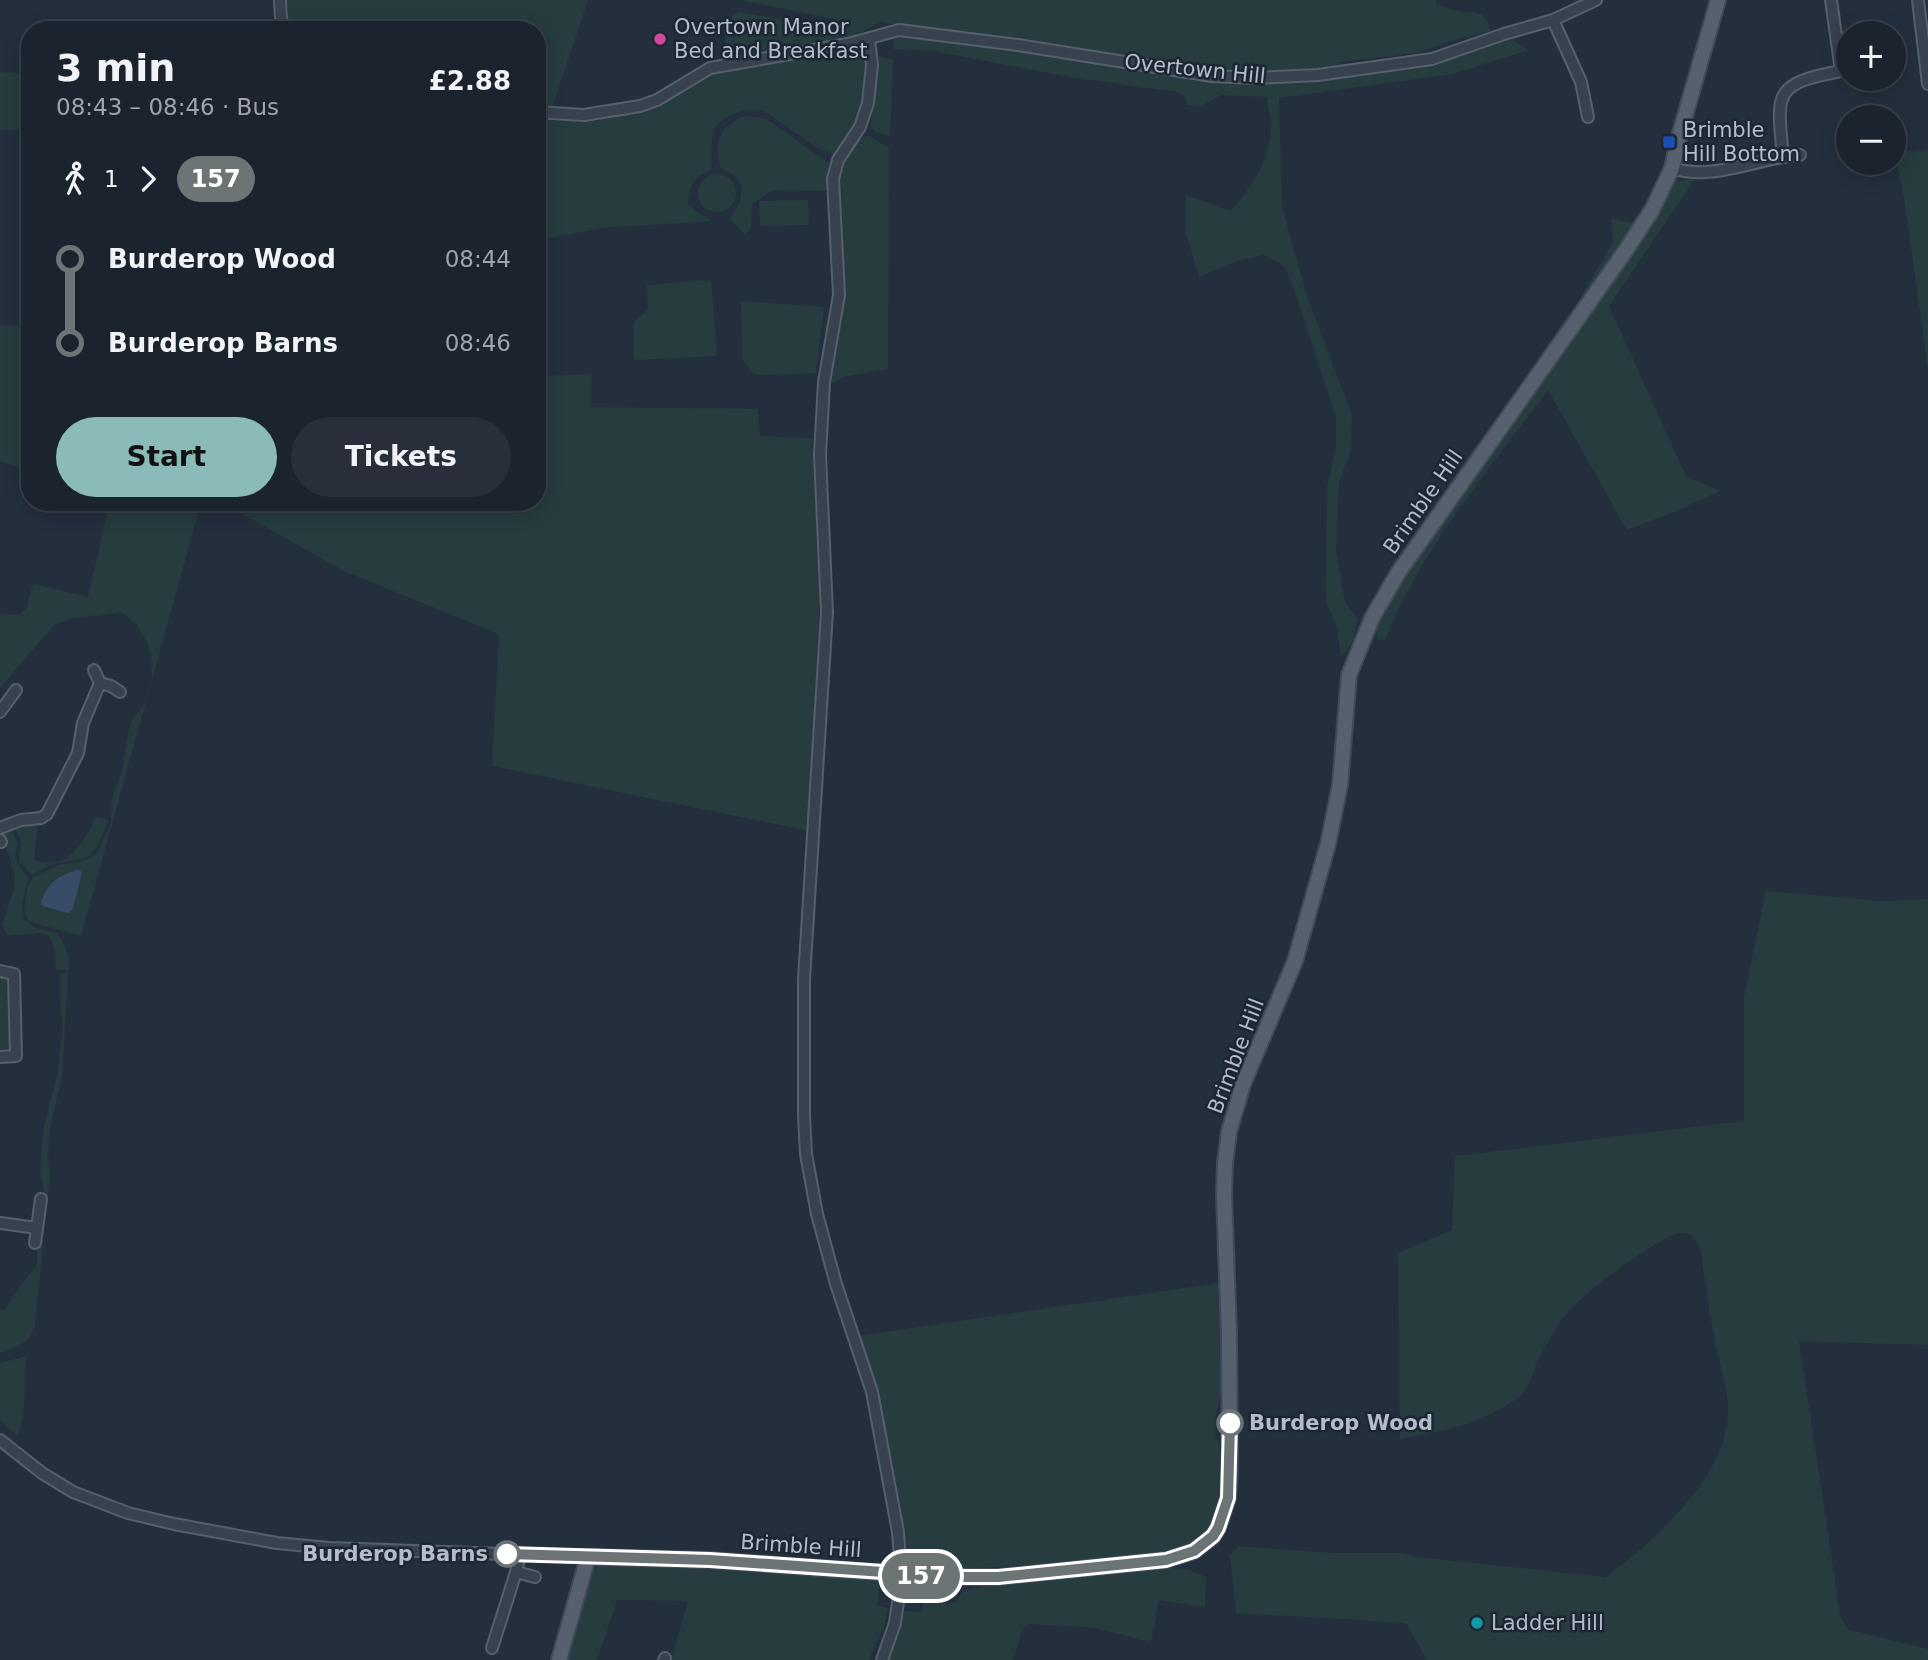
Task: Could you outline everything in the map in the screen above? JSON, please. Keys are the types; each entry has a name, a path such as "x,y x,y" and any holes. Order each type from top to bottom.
{"main road":[{"name":"Brimble Hill","path":"588,1557 710,1560 940,1577 998,1577 1149,1563 1183,1556 1213,1536 1228,1498 1230,1470 1230,1345 1224,1205 1229,1132 1243,1084 1295,961 1328,844 1340,785 1346,691 1354,658 1372,618 1398,573 1624,253 1651,210 1672,168 1718,0"},
{"path":"559,1660 588,1557"}],"street":[{"path":"280,0 282,21"},
{"name":"Overtown Hill","path":"546,113 584,115 640,106 657,100 710,68 909,30 1203,75 1273,78 1318,75 1422,61 1553,20 1596,0"},
{"path":"1831,0 1836,27"},
{"path":"1918,0 1926,48 1928,84"},
{"path":"1553,20 1581,82 1588,117"},
{"path":"869,39 873,58 868,103 860,127 838,160 833,179 839,295 824,382 820,455 827,612 804,979 804,1116 806,1154 817,1214 836,1284 872,1392 898,1532 901,1574 895,1623 882,1660"},
{"path":"1783,157 1779,110 1784,91 1816,75 1836,71"},
{"path":"1672,168 1688,173 1707,173 1800,155"},
{"path":"0,828 20,820 41,818 47,814 78,753 83,723 100,683 94,670"},
{"path":"100,683 121,692"},
{"path":"0,712 16,690"},
{"path":"0,971 14,974 16,1047 16,1056 0,1057"},
{"path":"34,1243 41,1199"},
{"path":"0,1223 37,1228"},
{"path":"0,1440 61,1485 106,1506 148,1518 285,1544 329,1548 588,1557"},
{"path":"492,1648 520,1555"},
{"path":"516,1572 536,1577"}],"green space":[{"path":"284,0 588,0 552,108 598,121 644,110 703,77 725,70 726,29 733,16 739,12 834,29 835,19 740,0 1436,0 1436,3 1453,10 1481,15 1491,31 1420,52 1335,63 1413,67 1512,39 1528,50 1453,74 1279,98 1282,207 1307,296 1352,415 1351,451 1339,482 1336,551 1345,602 1358,619 1352,643 1341,657 1336,624 1327,605 1326,587 1327,486 1336,446 1336,418 1295,292 1285,268 1264,255 1240,260 1199,277 1186,233 1186,195 1231,211 1253,182 1264,160 1270,137 1271,122 1267,97 1221,95 1202,106 1187,105 1185,96 1176,92 1070,77 933,51 894,49 893,35 917,28 881,22 850,38 866,52 893,60 890,136 876,132 871,127 873,95 857,125 834,155 814,146 766,112 749,110 732,114 718,124 714,131 711,170 696,179 690,190 688,203 695,211 712,221 603,228 546,238 546,21 287,21"},
{"path":"0,72 21,73 21,130 0,130"},
{"path":"746,116 767,119 832,165 828,191 773,190 752,204 751,229 744,234 730,220 740,201 742,187 735,176 721,168 717,151 725,129"},
{"path":"869,136 889,148 888,369 842,377 828,386 840,311 836,213 838,186 843,162 853,145"},
{"path":"1928,150 1928,370 1899,175 1906,175 1906,151"},
{"path":"717,174 730,180 736,193 730,206 717,212 704,206 698,193 704,180"},
{"path":"1695,179 1609,306 1686,476 1720,491 1627,530 1548,390 1437,542 1417,574 1385,641 1377,639 1376,624 1421,550 1547,370 1555,335 1575,307 1613,242 1611,219 1648,225 1674,182"},
{"path":"808,200 809,225 760,226 759,201"},
{"path":"711,280 717,353 715,356 634,360 633,322 648,310 647,285"},
{"path":"741,302 824,307 816,373 752,373 742,359"},
{"path":"0,325 21,326 21,469 0,461"},
{"path":"592,374 591,407 758,409 760,436 812,438 820,591 809,831 492,766 499,634 344,571 237,511 546,511 546,376"},
{"path":"107,511 199,511 81,936 30,922 25,900 33,877 58,865 85,861 98,851 111,823 111,801 122,771 129,729 145,703 152,678 151,653 137,625 121,612 69,619 54,625 0,688 0,614 20,615 26,608 33,584 88,597"},
{"path":"96,817 109,820 97,847 87,858 52,864 32,875 19,861 21,841 13,825 34,823 37,830 34,860 57,861 66,858 80,846"},
{"path":"10,826 18,843 15,855 17,863 28,878 22,904 23,919 35,928 57,933 68,955 69,970 56,970 53,944 46,934 8,936 2,924 14,889 15,876 3,836"},
{"path":"1766,891 1883,901 1928,899 1928,1345 1799,1341 1841,1619 1849,1630 1928,1649 1928,1660 1427,1660 1406,1623 1236,1613 1230,1555 1238,1546 1335,1553 1399,1553 1605,1577 1665,1526 1703,1482 1717,1458 1726,1433 1728,1402 1712,1326 1701,1250 1692,1235 1676,1234 1649,1248 1614,1272 1582,1299 1554,1331 1523,1393 1506,1406 1478,1420 1400,1439 1398,1253 1452,1230 1455,1156 1744,1121 1744,996"},
{"path":"68,973 62,1076 50,1129 50,1175 35,1325 27,1340 0,1353 0,1309 4,1310 37,1264 45,1198 40,1171 43,1131 57,1076 63,1026 60,974"},
{"path":"0,975 10,981 12,1044 9,1049 0,1053"},
{"path":"1219,1283 1222,1390 1215,1418 1215,1440 1219,1440 1222,1478 1215,1516 1201,1537 1185,1545 1158,1552 1085,1561 934,1570 910,1567 883,1422 857,1336"},
{"path":"27,1356 23,1417 18,1436 0,1421 0,1363"},
{"path":"599,1564 695,1564 879,1582 878,1606 888,1608 885,1624 869,1660 671,1660 688,1601 617,1600 597,1660 564,1660 590,1578"},
{"path":"1167,1567 1189,1570 1206,1577 1205,1607 1159,1600 1151,1642 1094,1628 1029,1624 1023,1629 1013,1660 887,1660 905,1611 922,1612 923,1603 955,1603 963,1590 1022,1580"}],"water":[{"path":"78,870 82,872 73,909 68,913 43,906 41,902 51,885 59,877"}],"bus line":[{"name":"157","path":"507,1554 710,1560 940,1577 998,1577 1166,1560 1194,1551 1213,1536 1218,1528 1228,1498 1230,1423"}],"place":[{"name":"Overtown Manor Bed and Breakfast","path":"660,39"},
{"name":"Brimble Hill Bottom","path":"1669,142"},
{"name":"Burderop Wood","path":"1230,1423"},
{"name":"Burderop Barns","path":"507,1554"},
{"name":"Ladder Hill","path":"1477,1623"}]}
